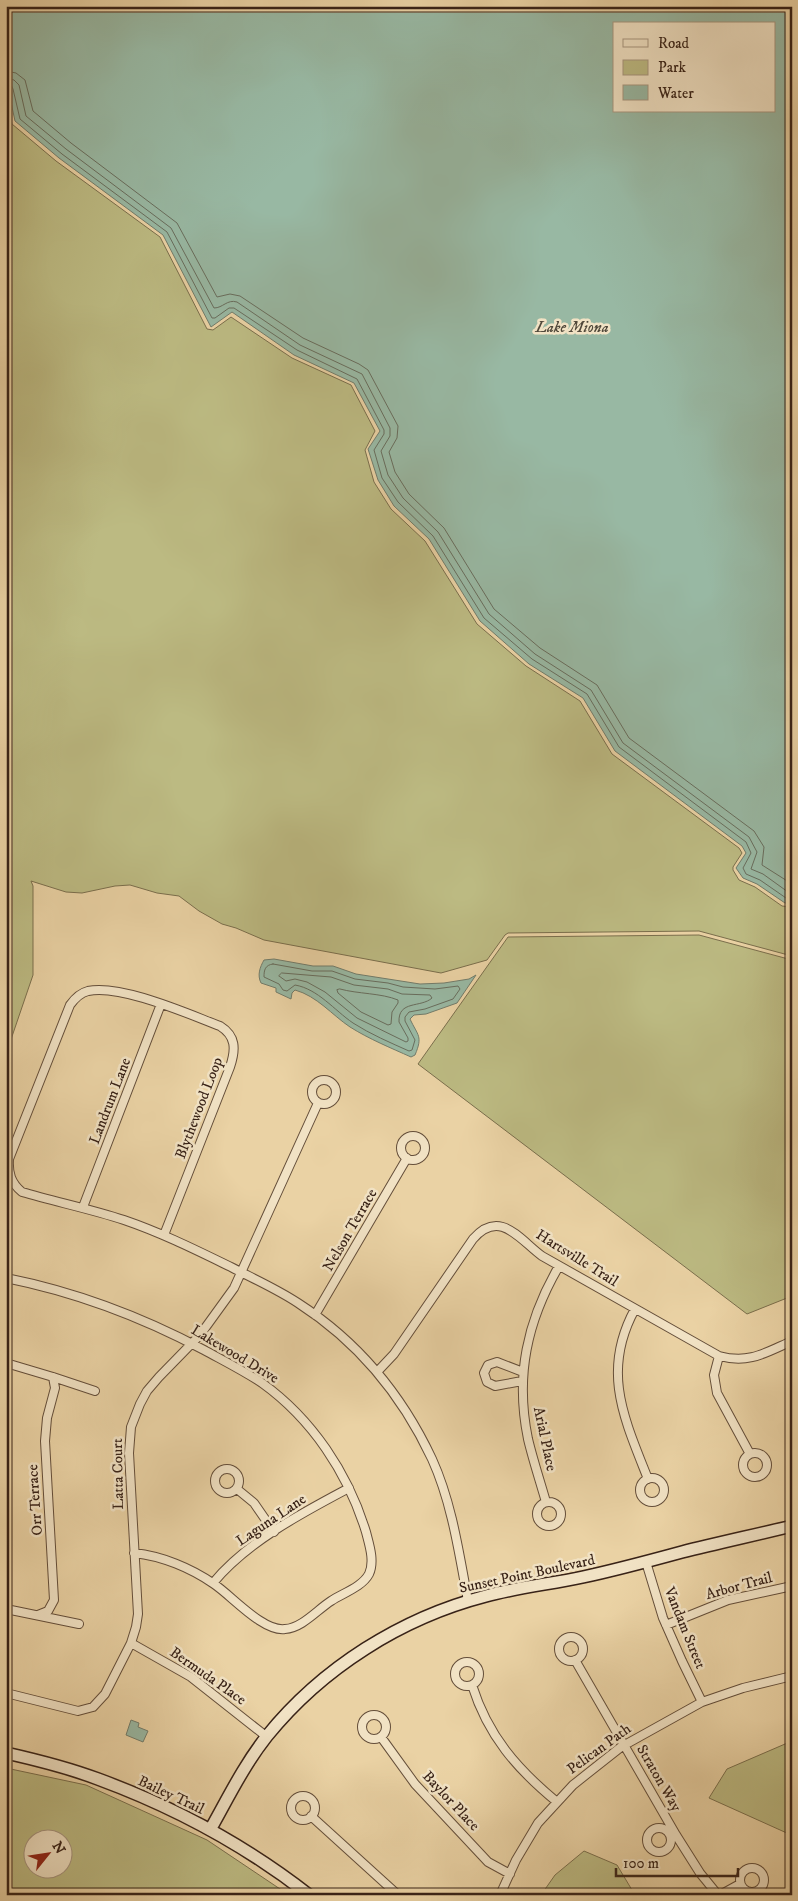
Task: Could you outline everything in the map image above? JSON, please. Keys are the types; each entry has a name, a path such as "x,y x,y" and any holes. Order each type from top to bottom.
{"street":[{"name":"Blythewood Loop","path":"164,1235 227,1076 235,1050 231,1036 220,1026 135,996 99,990 82,993 74,998 70,1004 9,1159 8,1169 16,1187 22,1192 83,1207 164,1235 276,1290 316,1315 341,1335 377,1372 397,1398 412,1422 435,1467 450,1510 468,1601"},
{"name":"Landrum Lane","path":"83,1207 161,1004"},
{"name":"Latta Court","path":"6,1693 78,1711 93,1707 105,1694 130,1643 136,1627 138,1614 128,1453 132,1427 140,1404 147,1391 200,1335 225,1301 242,1273 318,1103"},
{"name":"Nelson Terrace","path":"316,1315 407,1158"},
{"name":"Hartsville Trail","path":"377,1372 394,1354 479,1232 494,1226 504,1226 512,1230 530,1247 559,1266 719,1356 733,1360 754,1358 792,1341"},
{"name":"Arial Place","path":"546,1502 528,1441 524,1418 522,1372 529,1336 538,1306 559,1266"},
{"name":"Lakewood Drive","path":"6,1278 60,1290 128,1314 191,1343 261,1382 302,1418 322,1443 349,1488 361,1516 371,1557 369,1574 357,1586 326,1604 293,1628 280,1630 268,1626 213,1583 177,1564 157,1557 134,1553"},
{"path":"635,1309 628,1322 618,1352 618,1388 620,1404 627,1426 648,1479"},
{"path":"719,1356 714,1375 717,1393 750,1454"},
{"path":"522,1372 497,1362 488,1365 484,1373 487,1382 495,1386 522,1381"},
{"path":"6,1363 53,1376 95,1391"},
{"name":"Orr Terrace","path":"38,1615 48,1611 54,1600 45,1441 47,1418 55,1388 53,1376"},
{"name":"Laguna Lane","path":"213,1583 231,1564 274,1532 349,1488"},
{"path":"237,1489 254,1503 274,1532"},
{"name":"Sunset Point Boulevard","path":"210,1830 241,1774 267,1736 311,1691 368,1646 432,1613 468,1601 646,1562 792,1526"},
{"name":"Vandam Street","path":"646,1562 666,1624 702,1702"},
{"name":"Arbor Trail","path":"666,1624 728,1600 792,1586"},
{"path":"6,1609 78,1624"},
{"name":"Bermuda Place","path":"130,1643 191,1677 267,1736"},
{"name":"Straton Way","path":"575,1660 672,1833 700,1873 719,1895"},
{"name":"Pelican Path","path":"500,1895 516,1860 538,1823 573,1785 624,1745 702,1702 743,1688 792,1676"},
{"path":"472,1685 477,1702 489,1728 510,1758 536,1785 557,1802"},
{"name":"Baylor Place","path":"381,1737 415,1784 488,1862 510,1874"},
{"name":"Bailey Trail","path":"6,1753 97,1778 153,1801 210,1830 262,1860 309,1895"},
{"path":"312,1816 398,1895"},
{"path":"719,1895 740,1884"}],"green space":[{"path":"6,98 12,124 56,161 160,237 207,329 213,330 231,317 292,358 351,385 375,431 365,450 374,482 391,509 425,541 477,624 526,666 580,701 612,754 739,848 742,853 733,870 739,880 755,887 782,906 792,907 792,956 699,931 508,933 487,960 441,973 264,940 222,924 199,911 179,896 157,893 130,885 82,893 66,892 31,881 33,886 33,975 6,1054"},
{"path":"699,935 792,960 792,1296 747,1314 418,1064 508,937"},
{"path":"792,1741 792,1840 789,1834 709,1798 727,1769"},
{"path":"6,1768 86,1785 207,1840 289,1895 25,1895 6,1888"},
{"path":"584,1851 617,1865 632,1890 631,1895 541,1895 555,1875"}],"water":[{"name":"Lake Miona","path":"6,6 792,6 792,903 785,903 757,884 743,878 736,868 746,853 742,846 615,751 583,698 529,664 480,621 429,539 394,506 378,480 368,449 380,431 354,383 294,355 232,312 211,327 163,235 59,158 15,121 6,79"},
{"path":"274,959 313,966 333,966 356,974 420,984 469,979 476,975 457,1003 426,1014 414,1015 410,1019 419,1040 415,1055 411,1057 357,1031 317,1001 303,993 295,990 292,993 291,999 276,992 276,988 261,983 259,977 261,965 264,960"},
{"path":"131,1720 139,1723 138,1727 148,1731 143,1742 126,1735"}]}
